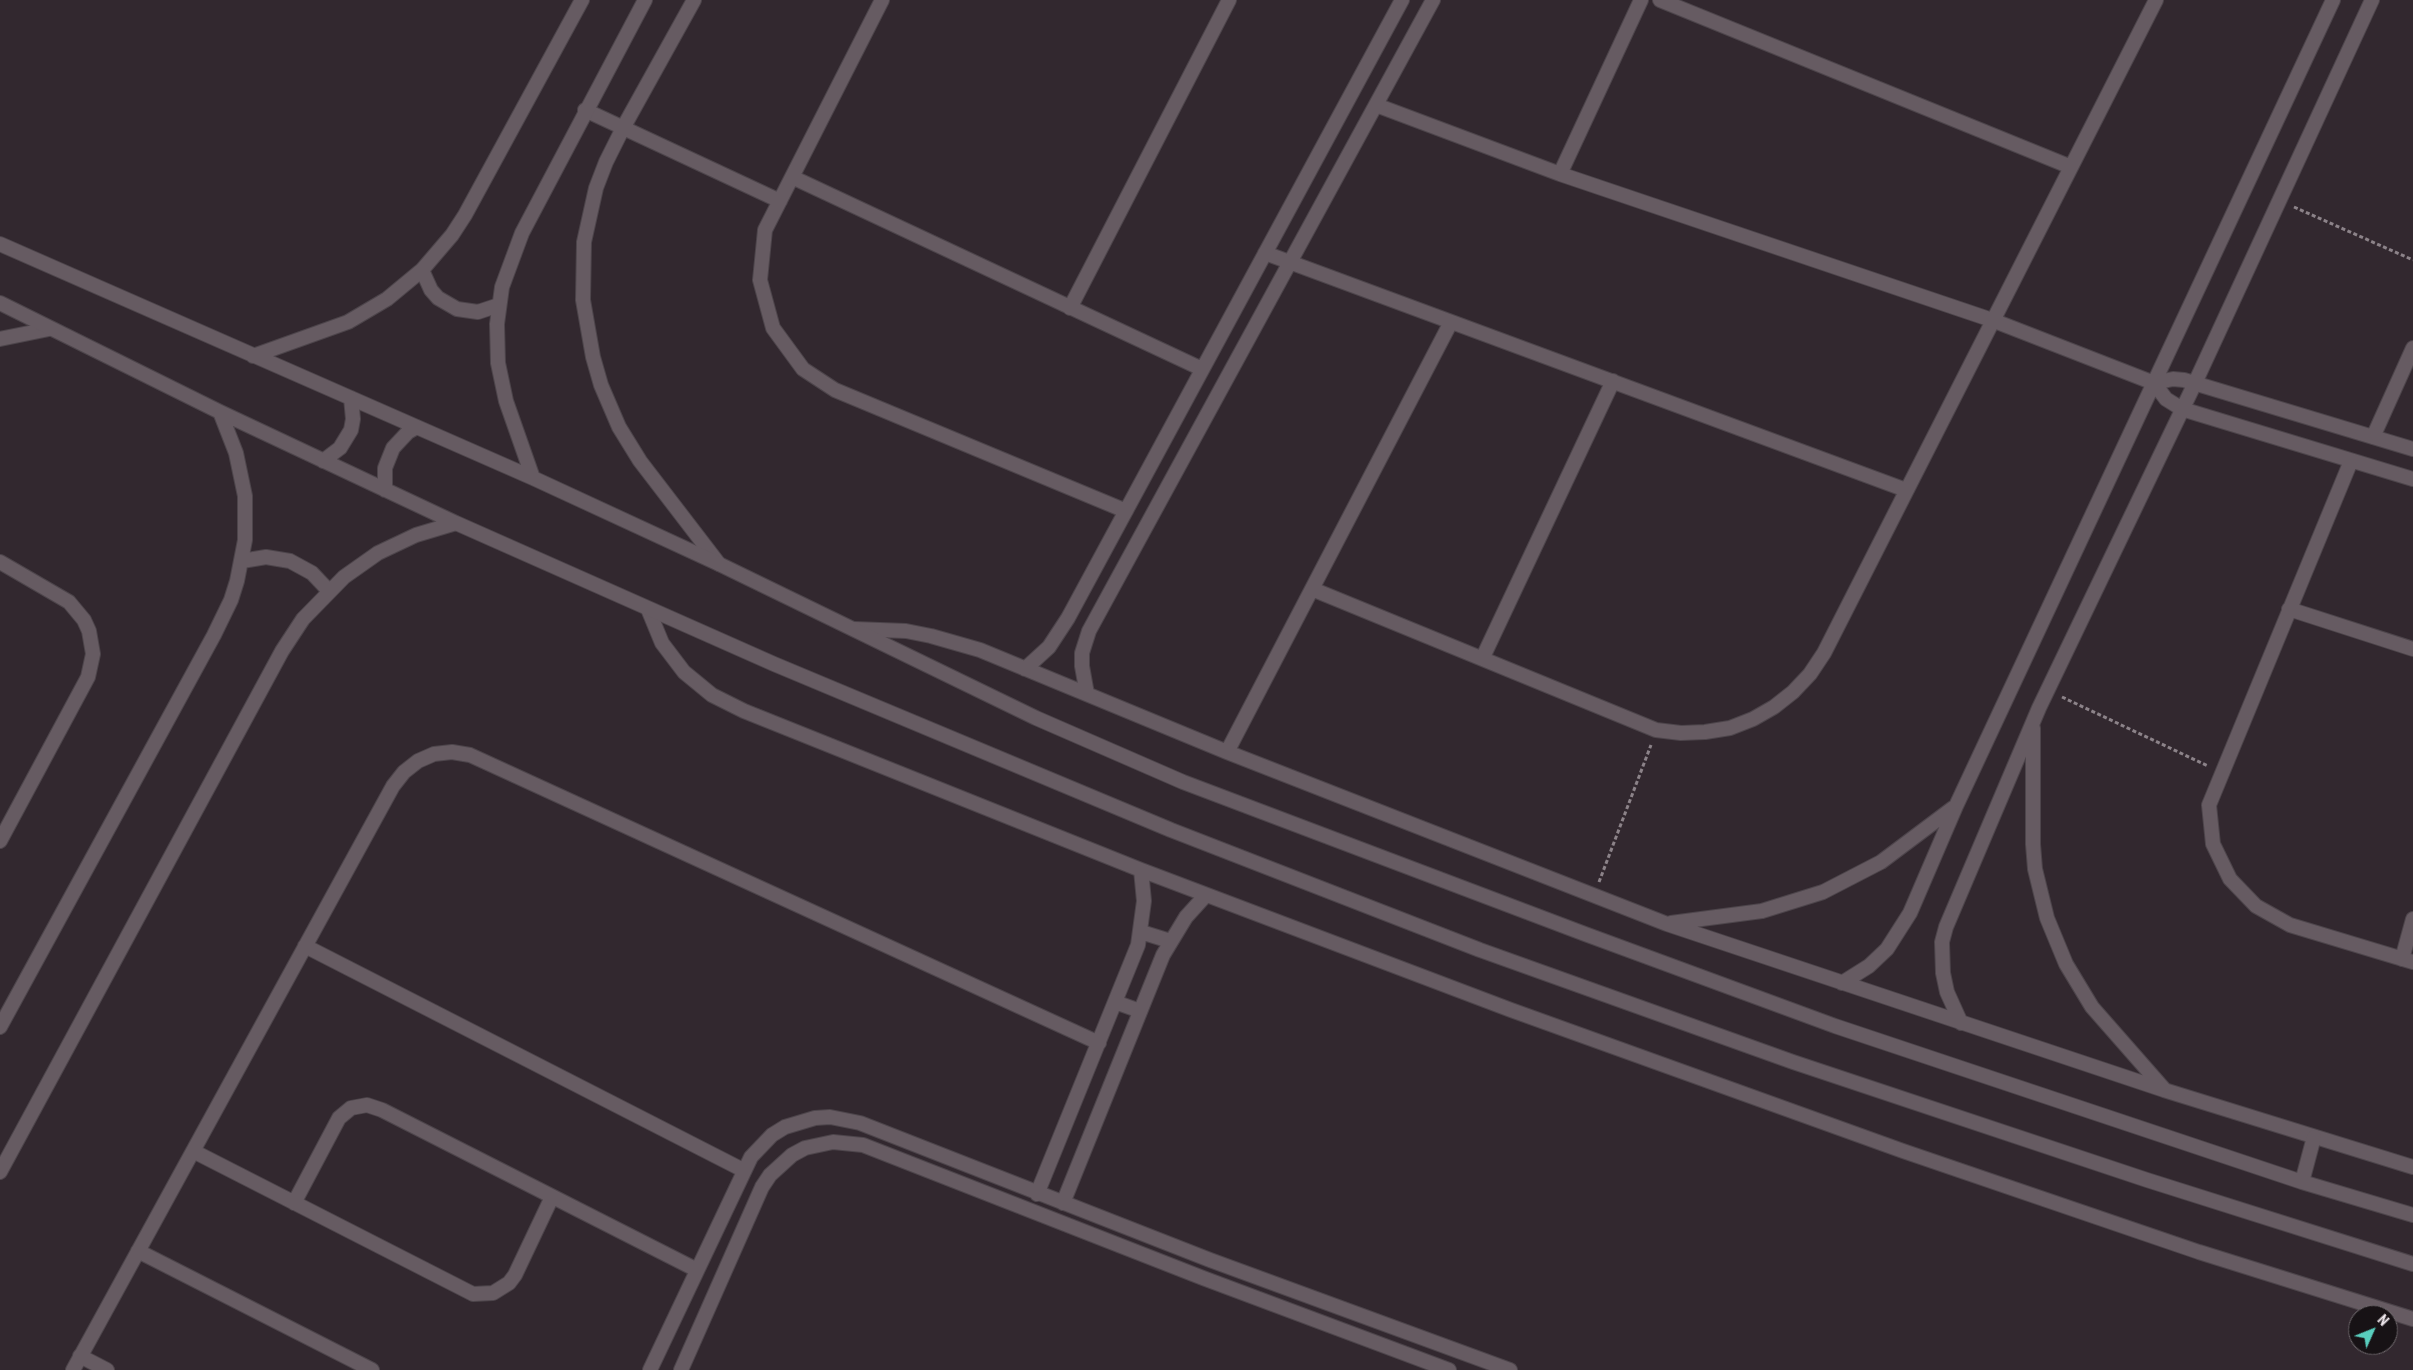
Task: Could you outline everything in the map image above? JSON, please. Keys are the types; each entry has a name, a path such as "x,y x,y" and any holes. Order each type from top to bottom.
{"street":[{"path":"253,356 348,322 387,299 422,270 452,235 465,215 582,0"},
{"path":"533,478 502,382 497,344 499,305 514,251 645,0"},
{"path":"694,0 606,162 589,215 582,271 586,329 601,385 626,440 719,564"},
{"path":"882,0 765,230 760,280 773,328 802,369 835,390 1126,512"},
{"path":"1070,308 1229,0"},
{"path":"1025,669 1049,647 1060,633 1402,0"},
{"path":"1087,694 1082,666 1082,652 1088,631 1433,0"},
{"path":"1560,174 1641,0"},
{"path":"1660,0 2071,167"},
{"path":"1312,589 1483,657 1656,730 1681,733 1730,728 1774,707 1793,692 1810,674 1824,653 2156,0"},
{"path":"1842,983 1869,966 1900,932 1956,806 2333,0"},
{"path":"1961,1023 1947,992 1943,973 1944,935 2034,720 2195,383 2372,0"},
{"path":"1376,105 1560,174 1992,320 2154,383 2166,398 2182,410 2413,479"},
{"path":"586,110 780,201"},
{"path":"792,177 1202,369"},
{"path":"0,244 533,478 719,564 1036,718 1257,812 1835,1026 2302,1182 2413,1214"},
{"path":"1265,253 1906,490"},
{"path":"422,270 431,290 438,298 457,309 478,312 499,305"},
{"path":"0,304 220,412 456,523 648,609 1080,794 1480,950 1774,1055 1970,1122 2413,1264"},
{"path":"1227,752 1451,322"},
{"path":"0,339 49,329"},
{"path":"2374,437 2413,348"},
{"path":"2154,383 2173,379 2195,383 2413,449"},
{"path":"1483,657 1613,381"},
{"path":"323,461 340,448 348,435 353,419 351,398"},
{"path":"0,1027 223,618 237,581 242,561 245,532 245,496 236,453 220,412"},
{"path":"385,490 385,468 392,448 417,426"},
{"path":"2351,461 2209,805 2213,844 2230,878 2256,906 2290,925 2407,960 2413,919"},
{"path":"0,1172 282,651 303,620 328,591 378,553 416,535 456,523"},
{"path":"242,561 266,557 290,561 312,573 328,591"},
{"path":"0,562 70,602 84,620 89,631 93,654 88,677 0,841"},
{"path":"648,609 658,634 672,658 697,684 727,704 1141,870 1511,1010 1903,1151 2199,1252 2413,1319"},
{"path":"2289,609 2413,649"},
{"path":"854,629 906,631 980,650 1227,752 1667,924 2164,1090 2413,1167"},
{"path":"2034,720 2032,844 2047,918 2066,964 2092,1007 2164,1090"},
{"path":"73,1370 393,786 404,772 418,761 434,754 452,752 470,755 1099,1042"},
{"path":"1667,924 1730,917 1762,911 1823,892 1881,862 1956,806"},
{"path":"1022,1208 1033,1192 1099,1042 1141,932 1144,901 1141,870"},
{"path":"1063,1204 1170,941 1186,917 1206,895"},
{"path":"1141,932 1170,941"},
{"path":"305,946 743,1170"},
{"path":"1115,1002 1140,1011"},
{"path":"294,1203 339,1118 351,1108 367,1105 382,1110 697,1270"},
{"path":"650,1370 743,1170 760,1145 779,1131 800,1121 830,1117 860,1123 1063,1204 1510,1370"},
{"path":"2302,1182 2314,1137"},
{"path":"682,1370 762,1187 780,1164 805,1148 833,1142 862,1145 1212,1282 1449,1370"},
{"path":"192,1151 464,1290 483,1295 502,1289 516,1275 552,1196"},
{"path":"138,1251 372,1370"},
{"path":"80,1356 107,1370"}],"path":[{"path":"2278,200 2413,260"},
{"path":"2048,690 2222,773"},
{"path":"1594,896 1656,730"}]}
